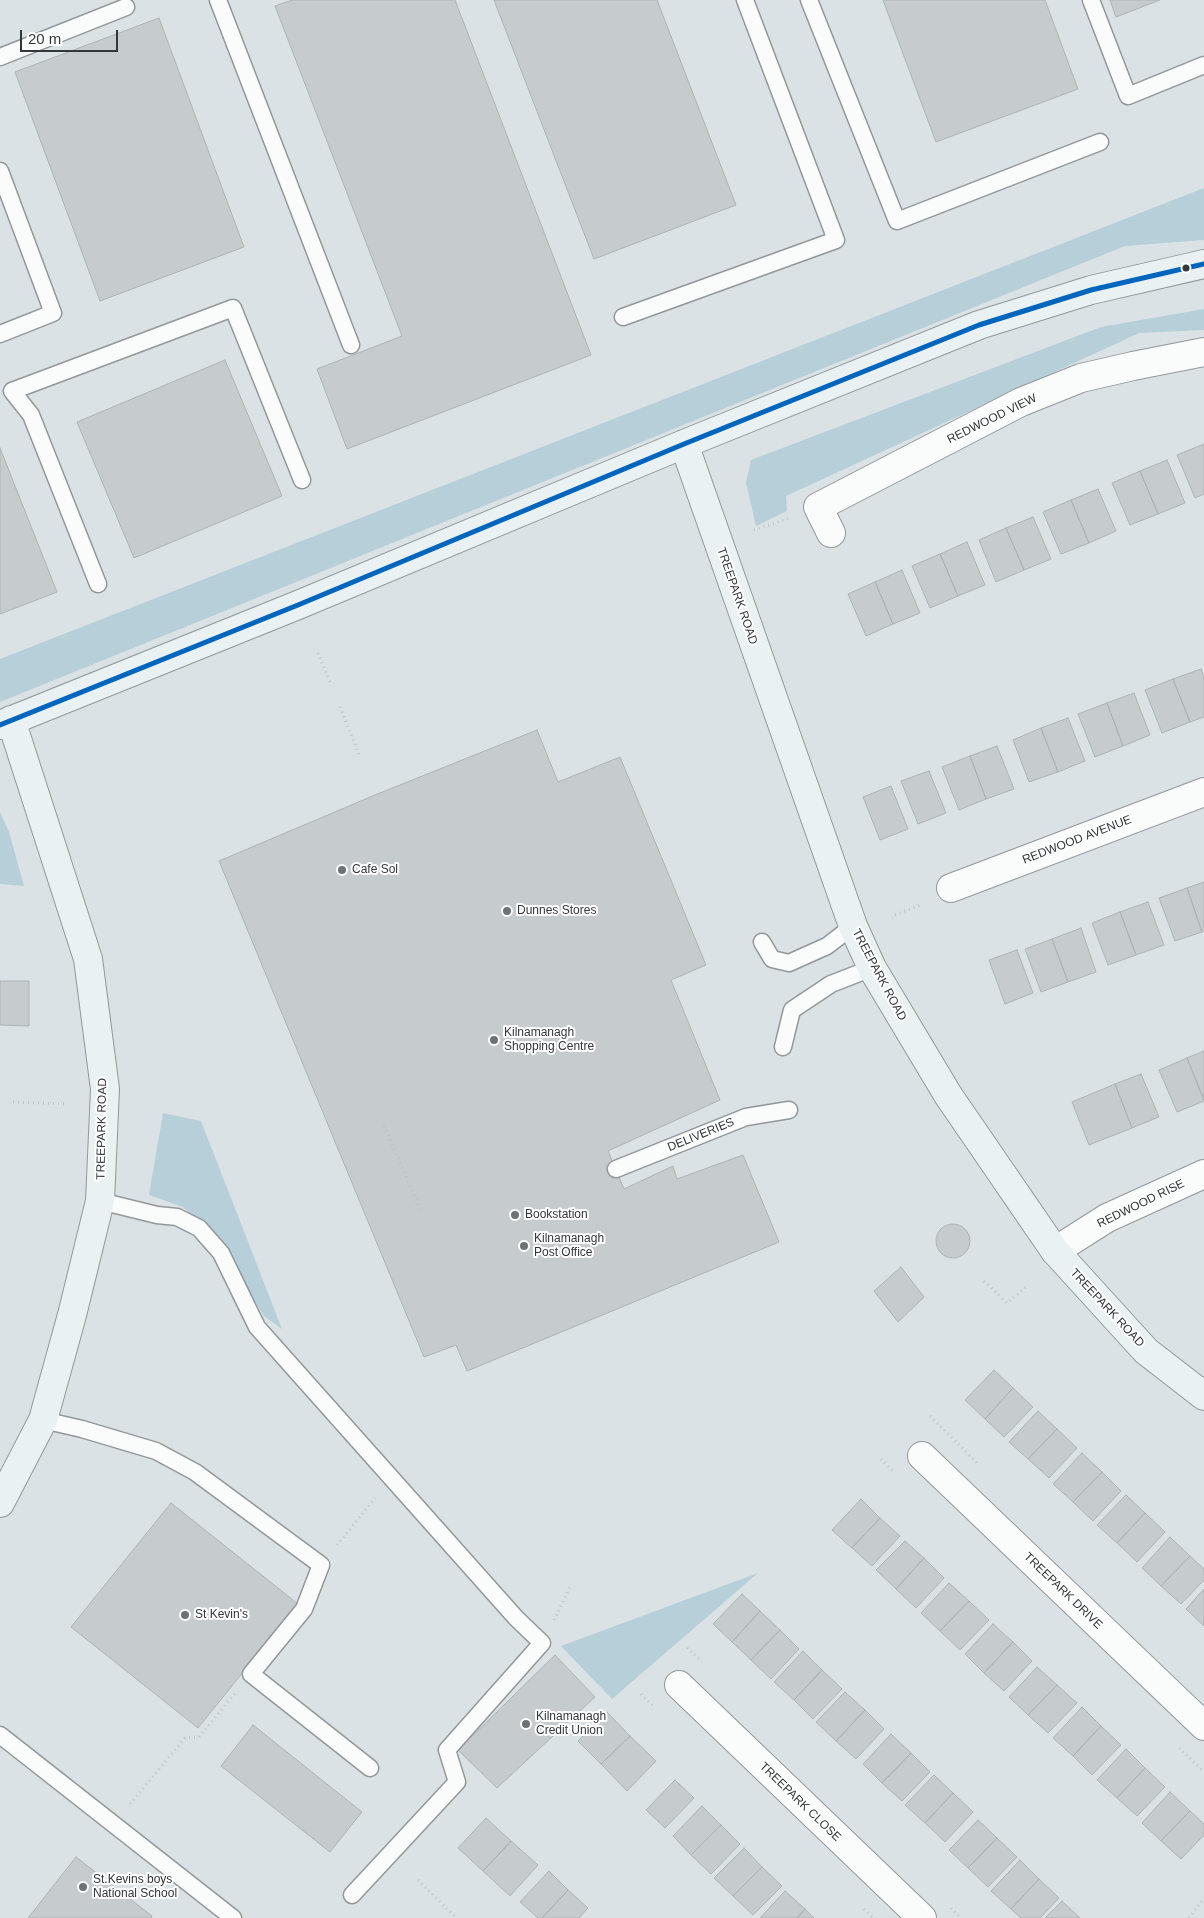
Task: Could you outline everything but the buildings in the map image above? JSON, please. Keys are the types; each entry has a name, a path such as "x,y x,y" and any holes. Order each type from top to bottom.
{"street":[{"path":"6,723 298,605 684,444 979,325 1091,290 1204,264"},
{"name":"REDWOOD VIEW","path":"831,533 818,507 1021,402 1081,378 1204,352"},
{"name":"TREEPARK ROAD","path":"684,444 853,926 872,968 948,1095 1055,1251 1146,1351 1204,1396"},
{"name":"TREEPARK ROAD","path":"0,1503 43,1420 72,1315 100,1201 105,1090 88,959 6,723"},
{"name":"REDWOOD AVENUE","path":"950,888 1204,792"},
{"name":"REDWOOD RISE","path":"1055,1251 1107,1218 1204,1174"},
{"name":"TREEPARK DRIVE","path":"922,1456 1204,1726"},
{"name":"TREEPARK CLOSE","path":"679,1685 922,1918"}],"lane":[{"path":"218,0 351,345"},
{"path":"623,317 836,240 746,0"},
{"path":"809,0 897,221 1100,142"},
{"path":"1091,0 1128,96 1204,65"},
{"path":"0,57 126,7"},
{"path":"0,171 53,313 0,334"},
{"path":"98,584 31,415 12,391 233,308 302,480"},
{"path":"762,942 772,959 789,963 827,946 853,926"},
{"path":"783,1047 792,1010 831,984 872,968"},
{"name":"DELIVERIES","path":"616,1169 746,1117 789,1110"},
{"path":"100,1201 157,1215 176,1217 199,1228 221,1253 257,1327 516,1618 542,1643 447,1750 458,1782 352,1895"},
{"path":"43,1420 82,1429 156,1451 196,1472 321,1565 304,1609 251,1674 370,1768"},
{"path":"0,1735 231,1917"}],"path":[{"path":"754,530 791,518"},
{"path":"318,653 330,682"},
{"path":"340,707 360,757"},
{"path":"895,915 921,905"},
{"path":"13,1102 65,1104"},
{"path":"384,1126 420,1208"},
{"path":"984,1281 1007,1303 1027,1286"},
{"path":"321,1565 392,1477"},
{"path":"550,1627 570,1587"},
{"path":"113,1824 185,1738 199,1737 251,1674"},
{"path":"418,1880 456,1918"},
{"path":"1189,1918 1204,1898"}],"shaded area":[{"path":"1204,188 1204,240 1125,246 0,702 0,659"},
{"path":"1204,309 1204,330 1139,333 786,496 787,511 756,526 746,483 751,460 1101,327"},
{"path":"0,812 9,832 24,886 0,884"},
{"path":"163,1113 201,1121 282,1329 264,1316 217,1238 183,1207 149,1195"},
{"path":"758,1573 612,1699 561,1646"}],"transit line":[{"path":"0,725 298,605 684,444 979,325 1091,290 1204,264"}],"place":[{"name":"Cafe Sol","path":"342,870"},
{"name":"Dunnes Stores","path":"507,911"},
{"name":"Kilnamanagh Shopping Centre","path":"494,1040"},
{"name":"Bookstation","path":"515,1215"},
{"name":"Kilnamanagh Post Office","path":"524,1246"},
{"name":"St Kevin's","path":"185,1615"},
{"name":"Kilnamanagh Credit Union","path":"526,1724"},
{"name":"St.Kevins boys National School","path":"83,1887"}]}
